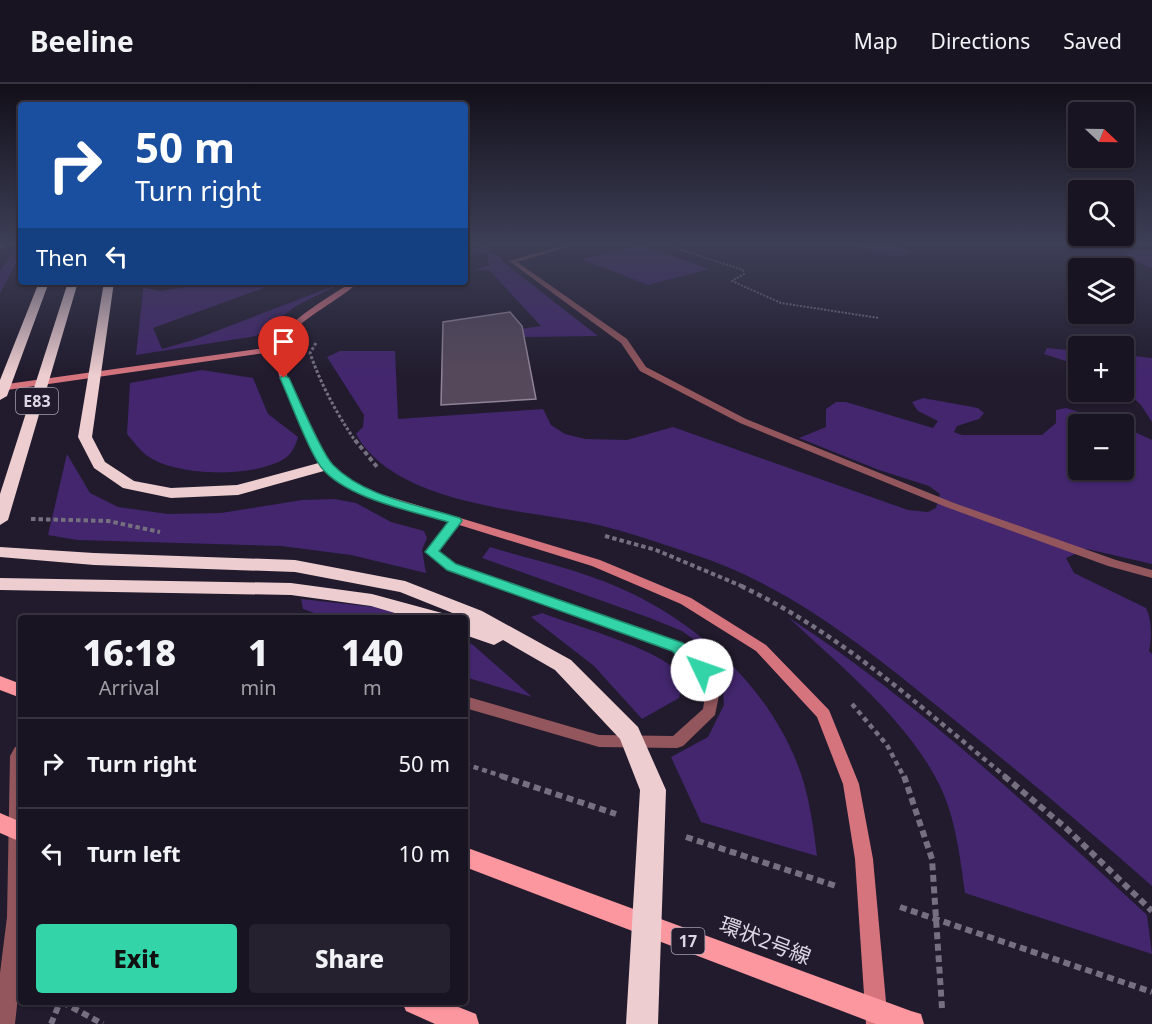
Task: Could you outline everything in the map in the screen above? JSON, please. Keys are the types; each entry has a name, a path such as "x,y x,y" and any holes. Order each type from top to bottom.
{"highway":[{"name":"E83","path":"0,396 42,288"},
{"name":"E83","path":"0,520 71,288"},
{"path":"108,288 85,436 99,465 129,485 171,493 238,490 326,466"},
{"path":"0,552 167,562 295,566 405,587 475,616 563,665 630,734 653,790 642,1024"},
{"path":"0,584 291,589 372,600 424,615"},
{"path":"468,628 563,665"}],"main road":[{"path":"0,683 18,690"},
{"path":"0,823 18,831"},
{"name":"環状2号線","path":"468,858 911,1024"},
{"path":"422,1005 466,1024"}],"street":[{"path":"348,288 282,335 275,349 284,378 326,466 348,483 373,495 596,563 686,601 761,648 824,714 851,784 864,859 877,1024"},
{"path":"0,388 275,349"}],"lane":[{"path":"550,288 624,341 643,369 743,421 950,505 1112,563 1152,574"},
{"path":"456,521 432,552 452,567 677,647 715,681 710,711 678,742 599,741 468,703"},
{"path":"4,1024 17,917 18,756"}],"path":[{"path":"747,288 781,303 879,318"},
{"path":"595,533 651,547 696,563 789,610 832,638 900,690 1054,818 1152,911"},
{"path":"468,765 629,819"},
{"path":"674,833 844,889"},
{"path":"890,904 1060,959 1152,992"},
{"path":"51,1024 60,1005"},
{"path":"67,1005 103,1024"}],"shaded area":[{"path":"143,288 161,291 180,288 264,288 153,328 162,349 193,340 332,288 296,306 256,336 136,355"},
{"path":"506,288 536,288 598,336 523,337 521,329 541,326"},
{"path":"1047,348 1068,350 1068,362 1044,354"},
{"path":"340,351 395,351 398,419 543,409 551,425 565,434 585,439 627,440 673,427 908,510 928,512 936,508 940,494 929,486 879,470 799,438 826,427 826,409 836,402 846,402 933,428 938,421 918,411 912,402 923,398 978,408 984,413 979,419 957,426 954,432 962,435 1042,435 1056,423 1056,410 1066,408 1085,414 1068,414 1068,480 1134,480 1134,432 1152,440 1152,564 1087,549 1066,558 1074,573 1146,608 1149,618 1151,634 1149,651 1152,654 1152,886 1025,777 887,666 826,621 760,582 725,566 631,534 602,526 484,505 453,497 423,487 395,473 373,456 356,434 363,427 364,415 327,357"},
{"path":"1134,356 1152,358 1152,422 1134,399"},
{"path":"202,370 253,378 268,414 298,437 289,455 270,465 253,469 214,472 176,468 143,453 127,434 130,383"},
{"path":"67,454 90,493 118,507 168,514 221,513 302,500 334,499 356,503 391,522 424,531 427,538 422,550 426,573 351,555 281,546 77,540 48,535"},
{"path":"490,547 581,573 616,586 659,608 708,643 751,686 769,710 784,736 797,763 808,797 817,856 701,822 671,757 708,737 724,705 721,667 704,647 682,631 650,618 482,558"},
{"path":"301,599 375,607 404,615 320,615 303,609"},
{"path":"542,613 614,638 654,655 677,672 681,688 679,698 642,719 594,666 531,617"},
{"path":"788,617 883,685 974,758 1147,915 1152,954 965,893 957,839 950,812 940,786 926,762 891,716 851,675"},
{"path":"468,642 473,645 532,697 468,678"}],"building":[{"path":"510,312 522,326 536,399 441,405 443,322"}],"route":[{"path":"284,378 326,466 348,483 373,495 456,521 432,552 452,567 677,647 702,670"}]}
